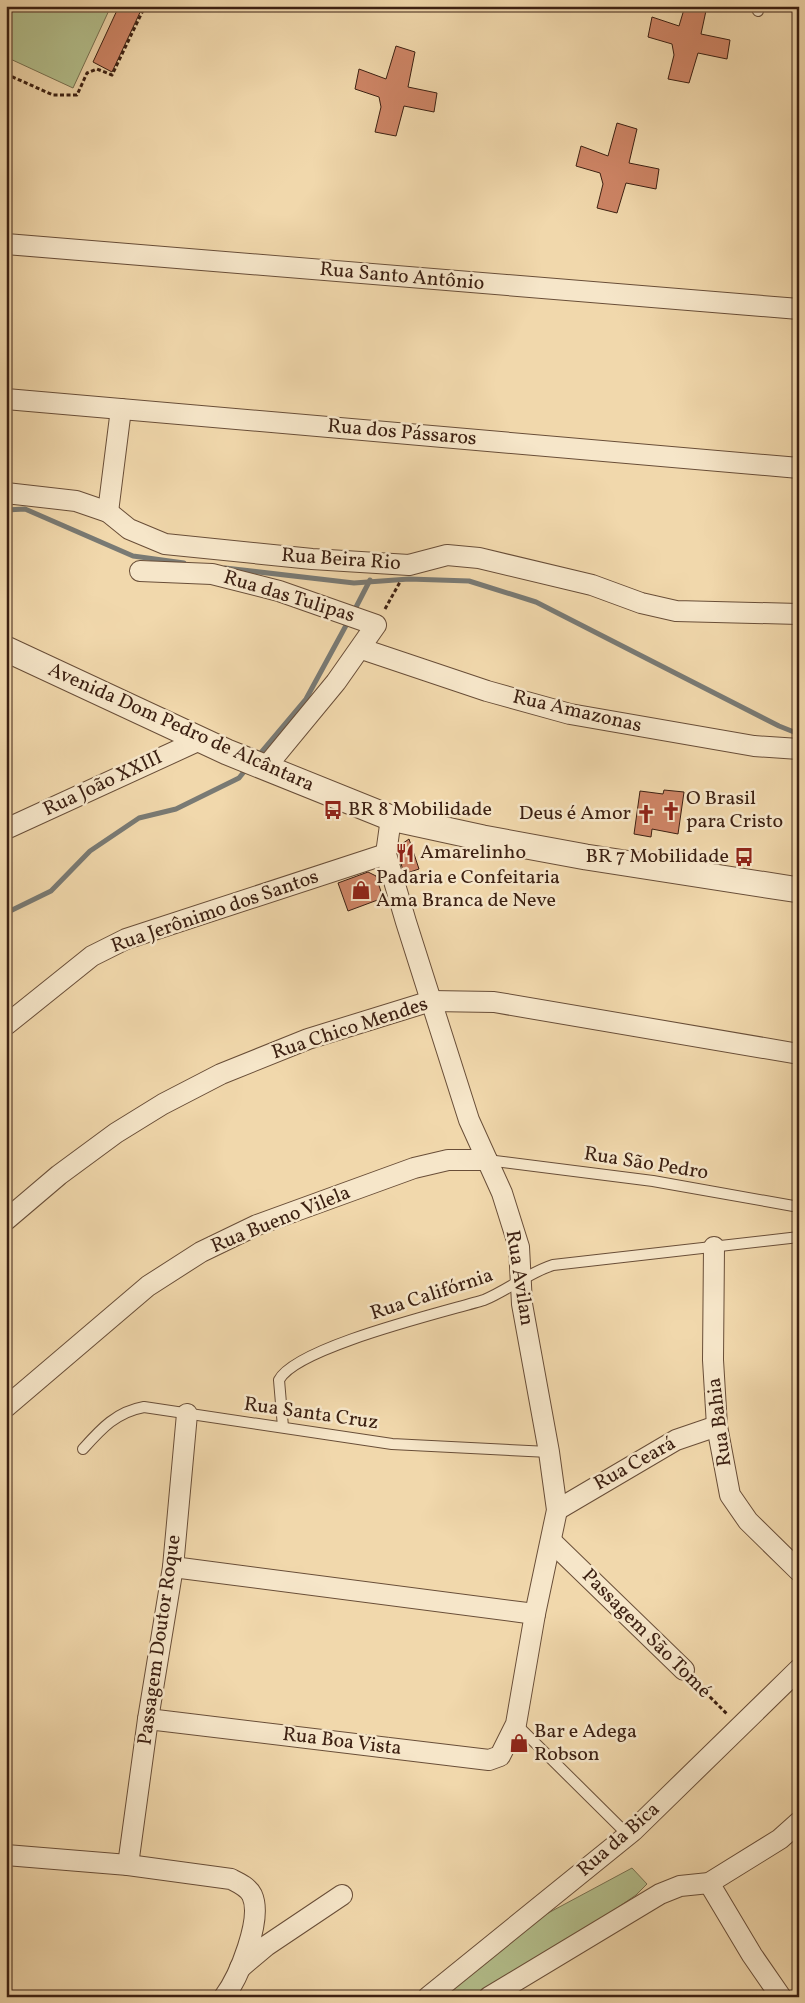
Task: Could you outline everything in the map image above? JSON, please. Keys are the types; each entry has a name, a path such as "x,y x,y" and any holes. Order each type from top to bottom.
{"street":[{"name":"Rua Santo Antônio","path":"6,244 799,309"},
{"name":"Rua dos Pássaros","path":"6,399 799,468"},
{"path":"108,512 121,409"},
{"name":"Rua Beira Rio","path":"6,493 76,501 108,512 129,529 165,544 312,559 409,565 447,555 479,558 592,585 641,603 676,611 799,614"},
{"name":"Rua das Tulipas","path":"140,571 212,574 279,590 329,608 374,621"},
{"path":"260,766 362,649 374,621"},
{"name":"Avenida Dom Pedro de Alcântara","path":"6,649 227,752 391,818 586,857 799,890"},
{"name":"Rua Amazonas","path":"362,649 487,691 570,714 754,746 799,748"},
{"name":"Rua João XXIII","path":"6,830 200,740"},
{"name":"Rua Avilan","path":"391,818 386,854 469,1120 502,1193 519,1247 522,1304 550,1452 557,1510 552,1542 535,1614 516,1724"},
{"name":"Rua Jerônimo dos Santos","path":"6,1025 92,956 126,939 386,854"},
{"name":"Rua Chico Mendes","path":"6,1220 59,1175 116,1133 163,1104 221,1074 308,1039 431,1001 494,1002 799,1054"},
{"name":"Rua Bueno Vilela","path":"6,1407 148,1286 201,1252 258,1225 414,1168 448,1160 486,1160"},
{"name":"Rua Bahia","path":"714,1246 713,1360 717,1426 730,1495 754,1527 799,1571"},
{"name":"Passagem Doutor Roque","path":"128,1865 148,1719 173,1567 187,1414"},
{"name":"Rua Ceará","path":"557,1510 676,1440 717,1426"},
{"name":"Passagem São Tomé","path":"552,1542 684,1670"},
{"path":"173,1567 535,1614"},
{"name":"Rua da Bica","path":"428,1997 628,1835 799,1669"},
{"name":"Rua Boa Vista","path":"148,1719 489,1760 500,1756 516,1724"},
{"path":"489,1997 660,1894 680,1886 709,1882 780,1839 799,1822"},
{"path":"6,1855 128,1865 231,1879 243,1885 252,1895 256,1910 254,1928 238,1969 224,1997"},
{"path":"709,1882 752,1955 781,1997"},
{"path":"238,1969 266,1946 342,1895"}],"lane":[{"name":"Rua São Pedro","path":"486,1160 653,1181 799,1207"},
{"name":"Rua Califórnia","path":"283,1428 279,1380 289,1369 322,1350 484,1300 500,1293 538,1270 553,1265 799,1237"},
{"name":"Rua Santa Cruz","path":"83,1449 104,1426 132,1410 144,1408 392,1444 550,1452"},
{"path":"516,1724 628,1835"}],"path":[{"path":"6,74 53,95 77,95 88,73 97,69 112,75 145,6"},
{"path":"374,621 404,576"},
{"name":"Passagem São Tomé","path":"684,1670 739,1727"}],"green space":[{"path":"6,6 111,6 73,88 6,57"},
{"path":"632,1868 647,1884 636,1895 560,1947 476,1997 456,1997 450,1986 537,1919"}],"building":[{"path":"119,6 143,6 112,72 93,62"},
{"path":"685,6 707,6 701,34 730,40 727,59 698,53 689,83 668,79 674,55 672,44 648,37 652,17 679,26"},
{"path":"396,46 415,52 408,87 437,93 434,112 404,106 396,136 375,132 381,107 379,97 355,89 359,69 386,79"},
{"path":"617,123 637,129 629,163 659,169 656,189 626,183 617,213 597,208 603,184 600,173 576,166 581,146 608,156"},
{"path":"664,790 684,792 678,834 652,829 651,837 634,834 640,791 663,794"},
{"name":"Amarelinho","path":"409,839 419,869 404,874 398,853 399,846"},
{"name":"Padaria e Confeitaria Ama Branca de Neve","path":"368,872 376,876 383,898 348,911 338,883"}],"waterway":[{"path":"6,510 25,509 133,556 184,563"},
{"path":"225,568 354,583 409,579 469,581 536,602 779,726 799,734"},
{"path":"353,613 370,580"},
{"path":"258,756 306,699 349,620"},
{"path":"6,913 51,891 90,851 139,818 176,809 239,778 247,768"}],"place":[{"name":"BR 8 Mobilidade","path":"333,810"},
{"name":"O Brasil para Cristo","path":"671,811"},
{"name":"Deus é Amor","path":"646,814"},
{"name":"Amarelinho","path":"405,853"},
{"name":"BR 7 Mobilidade","path":"744,857"},
{"name":"Padaria e Confeitaria Ama Branca de Neve","path":"361,890"},
{"name":"Bar e Adega Robson","path":"519,1743"}]}
